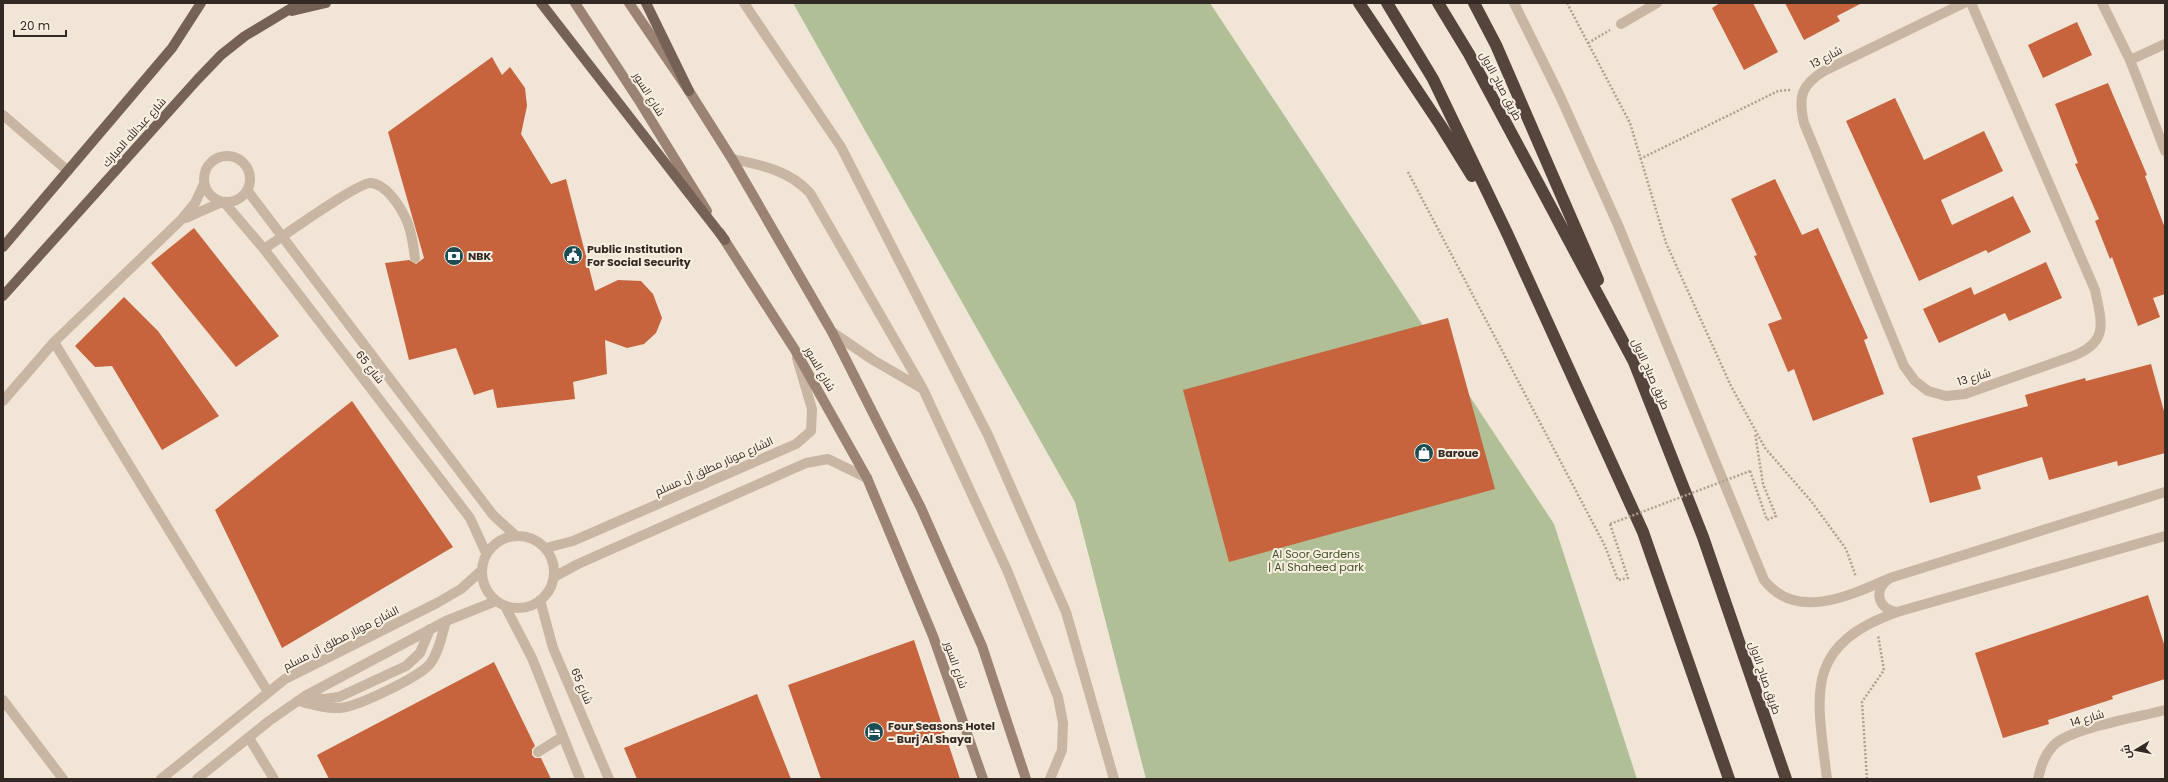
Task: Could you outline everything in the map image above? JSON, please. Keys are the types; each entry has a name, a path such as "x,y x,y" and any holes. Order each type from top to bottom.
{"highway":[{"path":"1359,3 1441,126 1506,233"},
{"path":"1387,3 1433,80 1506,233 1643,532 1729,779"},
{"name":"طريق صباح الاول","path":"1438,3 1469,54 1634,362 1703,537 1786,779"},
{"path":"1474,3 1496,45 1634,362"}],"main road":[{"path":"3,247 172,48 200,3"},
{"name":"شارع عبدالله المبارك","path":"3,296 197,80 232,45 300,3"},
{"path":"282,13 326,3"},
{"path":"541,3 725,240"},
{"name":"شارع السور","path":"575,3 638,99 795,350 867,478 933,636 983,779"},
{"path":"629,3 689,91 732,159 832,332 921,508 982,646 1026,779"},
{"path":"646,3 689,91"}],"street":[{"path":"744,3 841,147 988,435 1066,612 1114,779"},
{"path":"1514,3 1560,96 1618,225 1764,580 1778,593 1806,603 1827,602 1861,591 1890,578 2165,492"},
{"path":"1621,24 1658,3"},
{"name":"شارع 13","path":"1964,3 1824,71 1811,79 1803,90 1800,105 1804,123 1904,366 1915,381 1928,391 1946,396 1965,394 2088,350 2099,338 2100,315 2095,290 1971,3"},
{"path":"2102,3 2130,60 2165,152"},
{"path":"2130,60 2165,44"},
{"path":"3,115 68,171"},
{"path":"3,401 54,342 182,219 195,203 204,184 204,177 210,163 223,156 230,156 243,163 250,176 247,190 237,200 223,202 182,219"},
{"path":"732,159 764,165 799,181 810,193 923,389 1008,570 1058,697 1063,723 1062,750 1050,779"},
{"path":"264,249 345,195 366,183 372,183 388,192 406,219 415,258"},
{"path":"204,184 211,195 223,202"},
{"name":"شارع 65","path":"247,190 492,515 515,535"},
{"name":"شارع 65","path":"223,202 264,249 470,518 486,553"},
{"path":"832,332 872,360 923,389"},
{"path":"54,342 268,692"},
{"name":"الشارع مونار مطلق آل مسلم","path":"546,548 573,541 796,444 811,432 812,408 795,350"},
{"path":"554,577 578,564 806,462 828,459 867,478"},
{"path":"197,779 301,699 446,621 501,604 523,608 540,600 551,586 554,577 554,567 546,548 532,538 515,535 504,538 494,544 486,553 481,571 485,588 501,604 532,658 562,737 580,779"},
{"path":"1827,779 1818,710 1818,693 1821,678 1828,660 1838,645 1875,620 1897,612 2165,536"},
{"name":"الشارع مونار مطلق آل مسلم","path":"161,779 268,692 304,669 449,596 461,589 481,571"},
{"path":"1890,578 1883,583 1879,590 1878,598 1882,605 1888,610 1897,612"},
{"name":"شارع 65","path":"540,600 553,648 609,779"},
{"path":"301,699 323,707 345,707 418,674 435,656 446,621"},
{"path":"301,699 324,699 339,697 406,666 420,653 430,630"},
{"path":"3,700 63,779"},
{"name":"شارع 14","path":"2038,779 2043,760 2054,745 2073,734 2165,710"},
{"path":"538,752 562,737"},
{"path":"249,738 274,779"}],"path":[{"path":"1567,3 1630,123 1666,243 1712,346 1754,431 1765,448 1811,501 1846,549 1861,591"},
{"path":"1588,43 1621,24"},
{"path":"1640,159 1778,91 1803,90"},
{"path":"1408,172 1605,546 1618,580 1628,578 1610,524 1750,471 1767,520 1776,516 1763,484 1754,431"},
{"path":"1867,779 1862,702 1884,670 1875,620"}],"green space":[{"name":"Al Soor Gardens | Al Shaheed park","path":"793,3 1210,3 1554,524 1637,779 1146,779 1075,502"}],"building":[{"path":"1720,3 1753,3 1778,52 1744,70 1712,8"},
{"path":"1785,3 1862,3 1837,16 1840,21 1804,40"},
{"path":"2077,22 2092,55 2043,78 2028,45"},
{"path":"492,57 502,75 510,67 525,88 527,106 521,134 551,184 566,179 595,291 618,280 641,281 653,294 662,318 656,333 644,344 627,348 605,340 607,374 573,382 575,399 497,408 493,389 474,395 456,348 409,360 385,263 409,260 416,264 424,258 388,132"},
{"path":"2108,83 2147,175 2145,176 2165,228 2165,294 2153,298 2160,317 2138,326 2112,257 2110,259 2095,221 2099,219 2075,164 2078,163 2055,104"},
{"path":"1895,98 1924,160 1984,131 2003,171 1941,200 1952,225 2013,196 2031,232 1988,253 1986,250 1919,281 1846,121"},
{"path":"1775,179 1802,235 1818,228 1868,338 1864,340 1884,394 1813,421 1794,369 1788,372 1768,324 1782,319 1754,256 1757,255 1731,199"},
{"path":"194,228 279,336 236,367 151,263"},
{"path":"2046,262 2062,298 2009,321 2005,313 1939,343 1923,309 1971,287 1974,295"},
{"path":"124,297 158,331 219,416 162,450 112,366 95,367 75,346"},
{"path":"1448,318 1495,489 1229,562 1183,390"},
{"path":"2151,364 2165,415 2165,453 2118,466 2117,461 2049,480 2042,457 1977,476 1981,489 1930,503 1912,438 2028,406 2025,395 2085,378 2086,381"},
{"path":"352,401 453,547 282,648 215,510"},
{"path":"2148,595 2165,647 2165,679 2112,696 2113,699 2048,720 2049,724 2003,738 1975,653"},
{"name":"Four Seasons Hotel - Burj Al Shaya","path":"914,640 960,779 821,779 788,685"},
{"path":"494,662 535,746 532,749 532,755 535,758 541,758 551,779 329,779 317,755"},
{"path":"757,694 791,779 637,779 624,748"}],"place":[{"name":"Public Institution For Social Security","path":"573,255"},
{"name":"NBK","path":"454,256"},
{"name":"Baroue","path":"1424,453"},
{"name":"Four Seasons Hotel - Burj Al Shaya","path":"874,732"}]}
